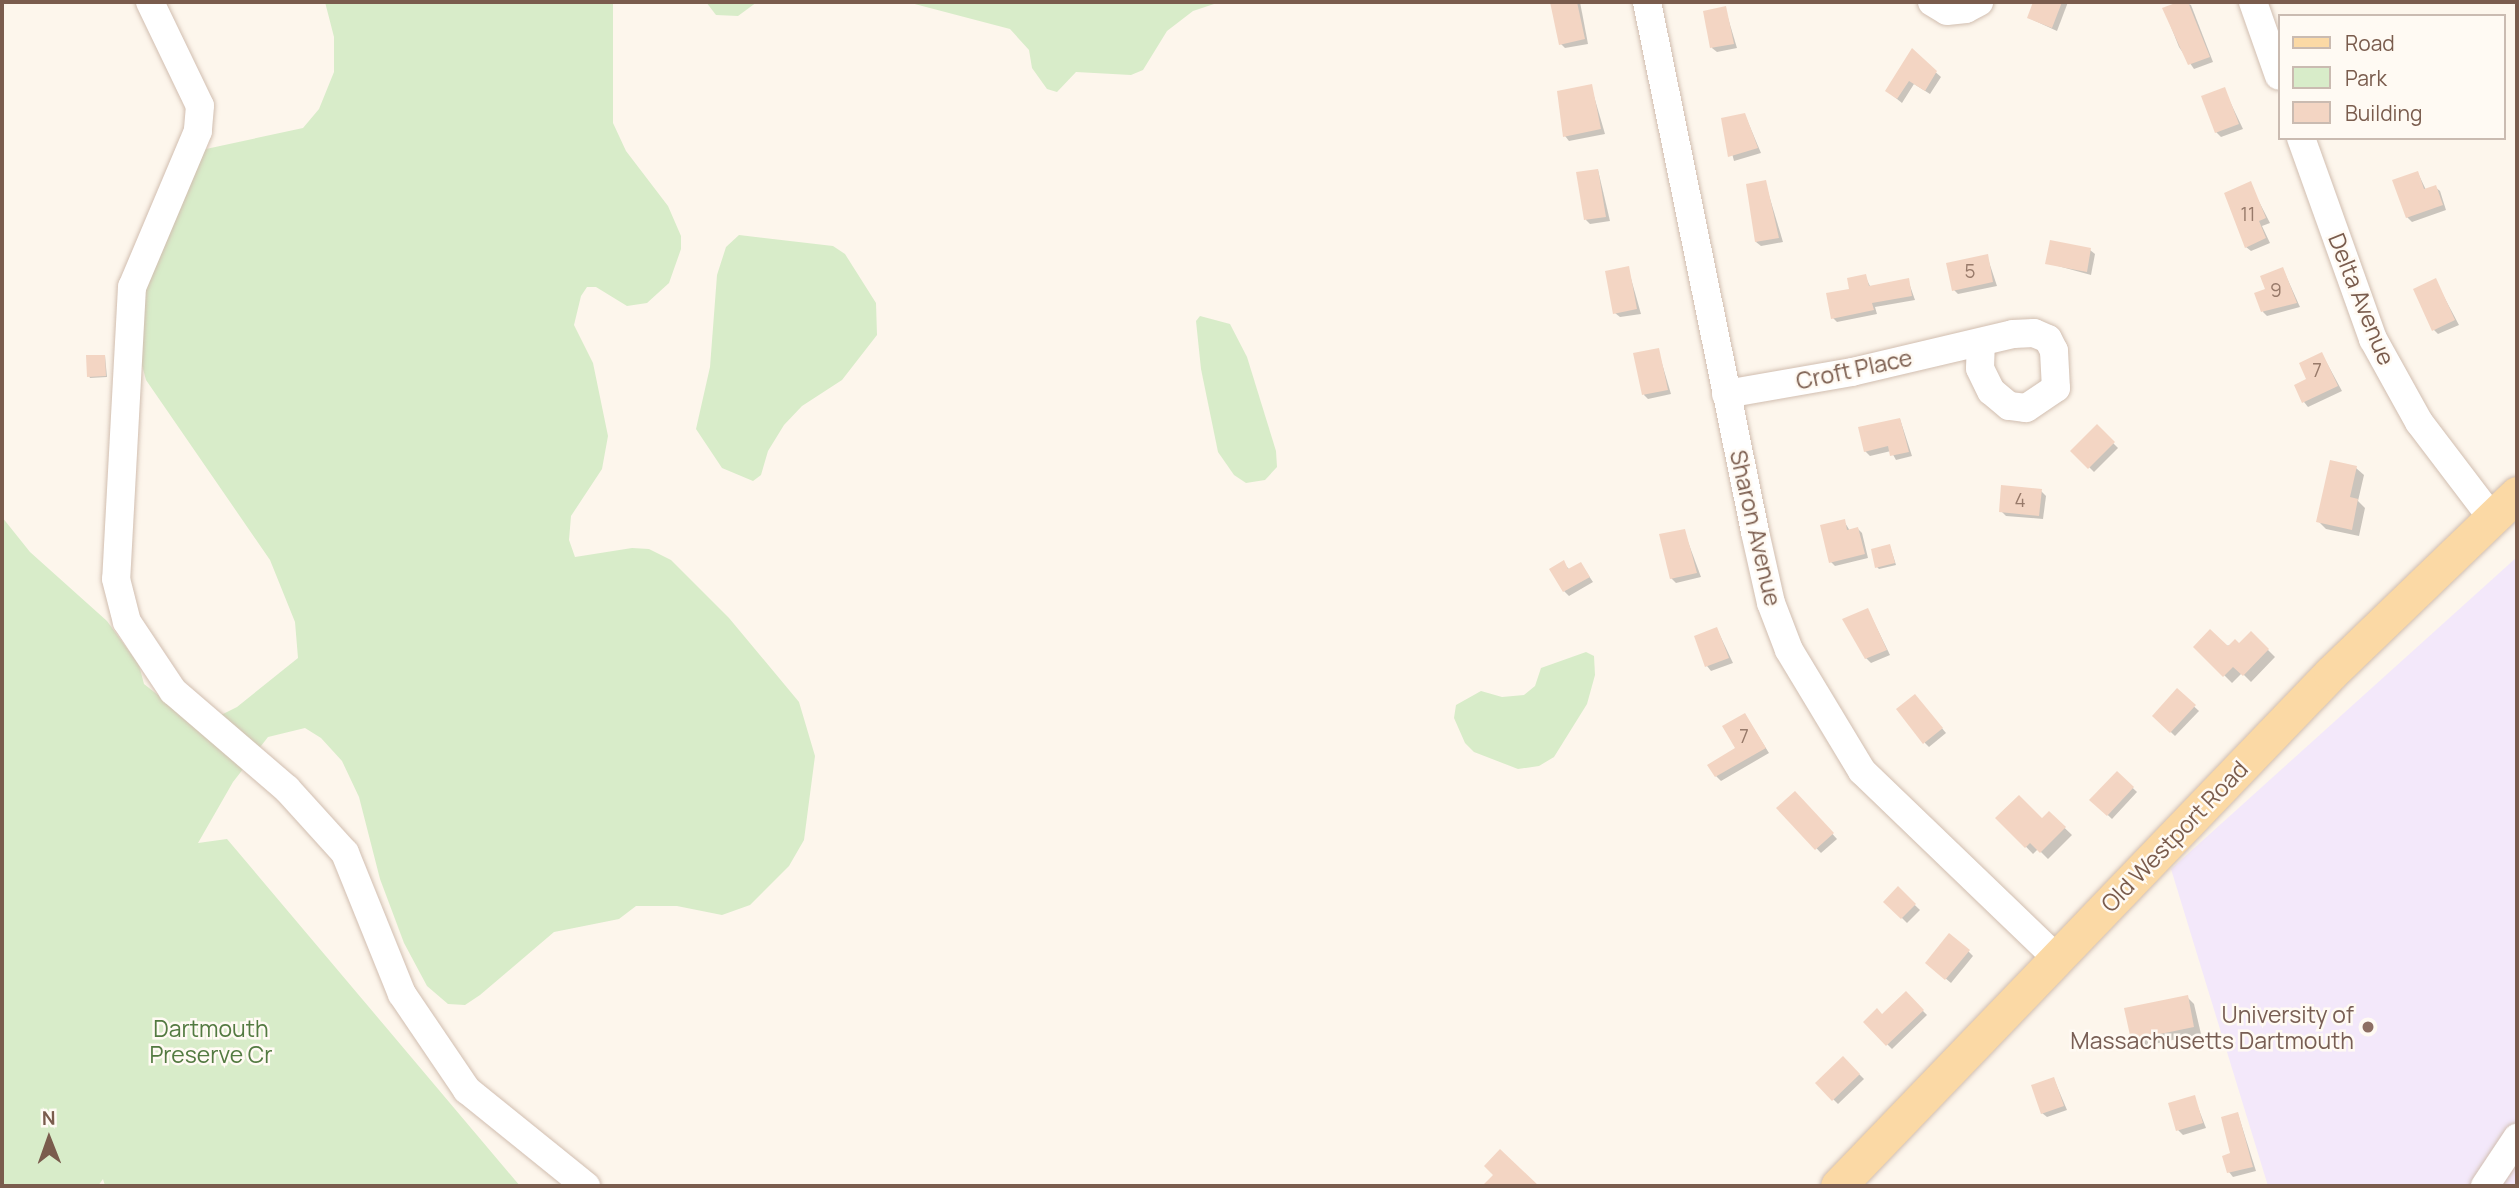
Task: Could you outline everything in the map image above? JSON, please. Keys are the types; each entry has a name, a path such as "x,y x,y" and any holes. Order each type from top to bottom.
{"main road":[{"name":"Old Westport Road","path":"1838,1186 2331,673 2517,494"}],"street":[{"path":"150,2 200,106 198,131 132,287 117,579 127,622 173,691 287,789 345,853 402,994 467,1090 586,1186"},
{"name":"Sharon Avenue","path":"1647,2 1771,603 1810,690 1861,771 2056,958"},
{"path":"1932,2 1947,12 1979,2"},
{"path":"2253,2 2278,73"},
{"name":"Delta Avenue","path":"2302,140 2373,339 2419,422 2491,517"},
{"name":"Croft Place","path":"1726,394 1981,343"},
{"path":"2486,1186 2517,1138"}],"shaded area":[{"name":"University of Massachusetts Dartmouth","path":"2517,557 2517,1186 2268,1186 2171,869"}],"green space":[{"name":"Dartmouth Preserve Cr","path":"325,2 613,2 613,123 626,151 668,206 681,236 681,249 669,283 647,303 627,306 596,287 587,287 581,296 574,325 593,363 608,436 602,469 571,516 569,540 575,557 632,548 649,549 671,560 729,618 799,702 815,756 804,840 789,866 750,905 722,915 677,906 636,906 619,919 554,932 480,995 465,1005 448,1004 427,986 404,943 380,879 359,797 342,761 321,738 305,728 268,737 233,782 198,843 227,839 520,1186 105,1186 103,1179 98,1186 2,1186 2,517 30,552 107,621 139,665 144,684 187,718 207,722 237,707 298,658 295,622 270,560 146,380 131,325 189,163 206,149 303,128 319,109 334,72 334,37"},
{"path":"706,2 757,2 738,16 716,15"},
{"path":"907,2 1220,2 1193,11 1167,31 1143,70 1131,75 1076,72 1057,92 1047,89 1032,68 1029,50 1010,29"},
{"path":"739,235 833,246 845,254 876,303 877,335 842,380 802,406 784,425 768,451 761,475 753,481 722,468 696,429 710,367 717,275 726,247"},
{"path":"1200,316 1230,324 1247,357 1276,451 1277,467 1265,480 1246,483 1234,475 1218,452 1201,369 1196,321"},
{"path":"1586,652 1594,656 1595,675 1587,704 1554,757 1539,766 1518,769 1474,752 1465,743 1454,718 1456,705 1481,691 1502,697 1524,695 1535,686 1541,668"}],"building":[{"path":"1550,2 1577,2 1585,39 1559,45"},
{"path":"2033,2 2062,2 2052,28 2027,18"},
{"path":"2178,2 2188,2 2210,57 2188,65 2162,8"},
{"path":"1726,6 1734,44 1710,48 1703,11"},
{"path":"1912,48 1937,71 1925,91 1909,81 1897,99 1885,91"},
{"path":"1592,84 1601,129 1563,137 1557,91"},
{"path":"2225,87 2239,124 2215,133 2201,96"},
{"path":"1745,113 1758,148 1728,157 1721,118"},
{"path":"1598,169 1606,217 1584,220 1576,172"},
{"path":"2418,171 2424,189 2436,185 2443,205 2406,218 2392,180"},
{"path":"1766,180 1779,238 1755,242 1746,184"},
{"path":"2251,181 2266,218 2259,221 2266,238 2245,248 2224,193"},
{"path":"2050,240 2091,248 2087,272 2045,264"},
{"path":"1988,254 1993,282 1952,291 1946,263"},
{"path":"1629,266 1637,309 1613,314 1605,271"},
{"path":"2283,267 2297,303 2261,312 2254,293 2265,289 2260,276"},
{"path":"1866,274 1869,286 1909,278 1912,296 1872,303 1874,310 1831,319 1826,293 1849,289 1847,278"},
{"path":"2436,278 2455,320 2432,331 2413,289"},
{"path":"1659,348 1668,390 1642,395 1633,353"},
{"path":"2322,352 2338,386 2302,403 2294,385 2306,379 2299,363"},
{"path":"86,355 105,355 106,376 87,377"},
{"path":"1900,418 1909,452 1890,456 1888,446 1864,452 1858,427"},
{"path":"2097,424 2115,442 2088,469 2070,451"},
{"path":"2330,460 2357,466 2350,497 2358,499 2352,530 2316,522"},
{"path":"2001,485 2042,489 2039,516 1999,512"},
{"path":"1845,519 1847,530 1858,527 1865,554 1829,563 1820,525"},
{"path":"1685,529 1697,573 1670,579 1659,534"},
{"path":"1890,544 1895,563 1875,568 1871,549"},
{"path":"1564,560 1568,569 1581,562 1590,577 1563,592 1549,569"},
{"path":"1868,608 1887,650 1865,659 1842,619"},
{"path":"1717,627 1729,658 1705,667 1694,636"},
{"path":"2210,629 2228,646 2235,639 2239,643 2251,631 2269,649 2243,676 2233,667 2223,677 2193,647"},
{"path":"2177,688 2196,705 2170,733 2152,716"},
{"path":"1915,694 1943,728 1923,744 1896,709"},
{"path":"1745,713 1766,748 1715,777 1707,765 1735,748 1722,726"},
{"path":"2117,771 2134,787 2107,816 2089,800"},
{"path":"1795,791 1834,833 1815,850 1776,808"},
{"path":"2019,795 2042,818 2049,811 2066,827 2040,853 2030,843 2025,848 1995,818"},
{"path":"1898,886 1916,904 1901,919 1883,902"},
{"path":"1949,933 1970,950 1945,980 1925,963"},
{"path":"1906,991 1924,1010 1886,1046 1863,1022 1877,1008 1882,1014"},
{"path":"2188,995 2194,1027 2131,1040 2124,1008"},
{"path":"1843,1056 1860,1074 1832,1101 1815,1083"},
{"path":"2054,1077 2064,1106 2041,1114 2031,1085"},
{"path":"2195,1095 2203,1123 2176,1131 2168,1103"},
{"path":"2238,1112 2253,1167 2227,1173 2222,1156 2230,1153 2221,1117"},
{"path":"1500,1149 1539,1186 1482,1186 1493,1175 1484,1166"}],"place":[{"name":"University of Massachusetts Dartmouth","path":"2368,1027"}]}
